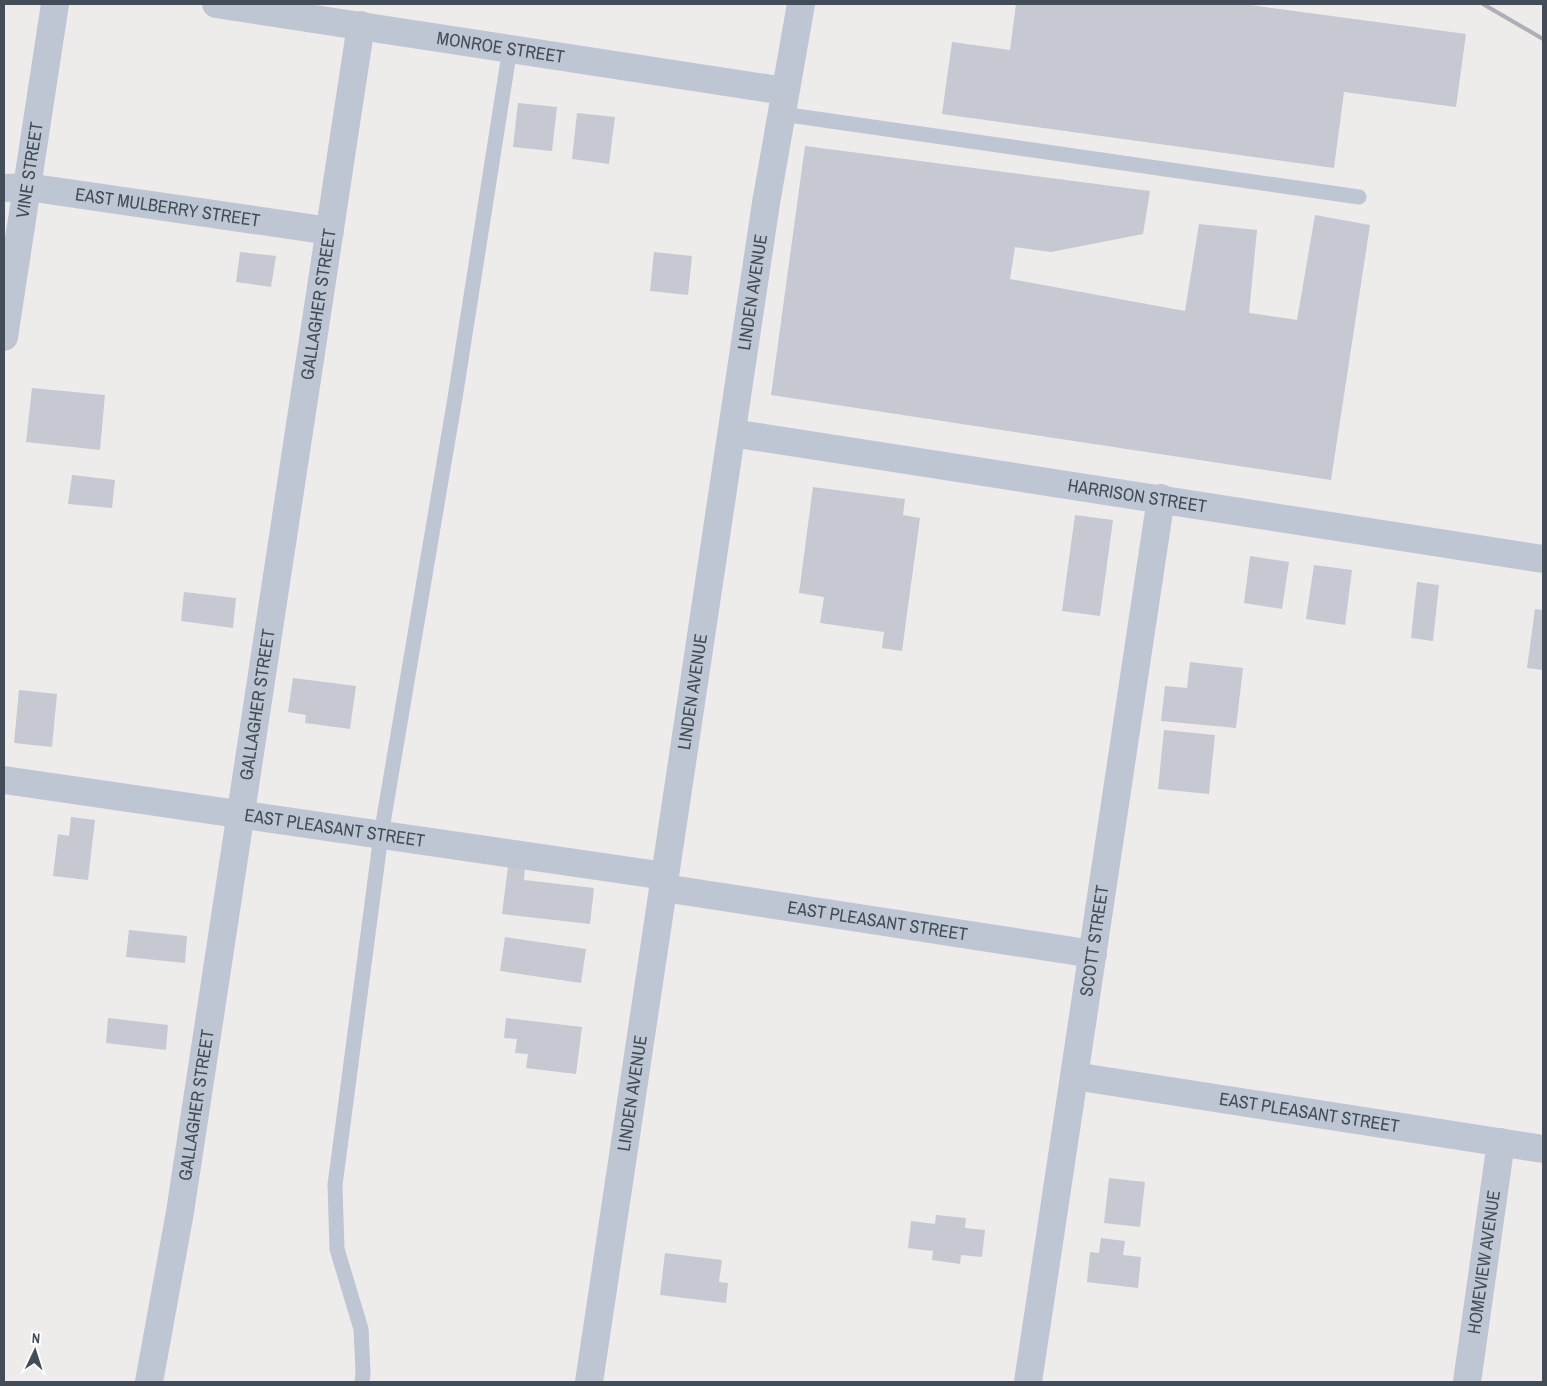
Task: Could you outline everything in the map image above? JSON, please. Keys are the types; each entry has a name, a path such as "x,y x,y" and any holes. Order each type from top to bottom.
{"street":[{"name":"VINE STREET","path":"4,337 15,188 55,4"},
{"name":"MONROE STREET","path":"216,4 510,48 784,102"},
{"name":"LINDEN AVENUE","path":"589,1382 732,433 800,4"},
{"name":"GALLAGHER STREET","path":"149,1382 180,1212 361,25"},
{"name":"EAST MULBERRY STREET","path":"15,188 330,231"},
{"name":"HARRISON STREET","path":"732,433 1161,498 1543,559"},
{"name":"SCOTT STREET","path":"1028,1382 1161,498"},
{"name":"EAST PLEASANT STREET","path":"4,780 381,835 1093,954"},
{"name":"EAST PLEASANT STREET","path":"1074,1076 1543,1149"},
{"name":"HOMEVIEW AVENUE","path":"1467,1382 1502,1142"}],"lane":[{"path":"362,1382 361,1329 337,1249 335,1185 381,835 455,398 510,48"},
{"path":"784,102 1358,196"}],"building":[{"path":"1016,4 1243,4 1466,34 1456,107 1344,92 1334,168 942,114 952,42 1010,50"},
{"path":"518,103 557,107 552,151 513,147"},
{"path":"577,113 615,117 609,164 572,159"},
{"path":"805,146 1150,191 1143,234 1051,252 1015,247 1010,279 1185,311 1199,224 1257,230 1249,313 1297,320 1315,215 1370,225 1331,480 771,395"},
{"path":"240,252 276,256 271,287 236,282"},
{"path":"654,252 692,256 688,295 650,291"},
{"path":"32,388 105,395 100,450 26,442"},
{"path":"72,475 115,480 112,508 68,504"},
{"path":"813,487 905,499 903,515 920,518 902,651 882,648 884,632 820,623 824,597 799,593"},
{"path":"1075,515 1113,520 1100,616 1062,611"},
{"path":"1250,556 1289,562 1282,609 1244,603"},
{"path":"1314,565 1352,570 1345,625 1306,619"},
{"path":"1417,582 1439,585 1433,641 1411,638"},
{"path":"184,592 236,598 233,628 181,621"},
{"path":"1535,609 1543,610 1543,670 1527,668"},
{"path":"1190,662 1243,668 1236,728 1161,721 1165,686 1187,688"},
{"path":"293,678 356,686 350,729 305,723 306,715 288,712"},
{"path":"19,690 57,694 52,747 14,743"},
{"path":"1164,730 1215,735 1209,794 1158,789"},
{"path":"71,817 95,820 88,880 53,876 58,834 69,836"},
{"path":"508,866 525,868 524,880 594,888 590,924 502,914"},
{"path":"129,930 187,936 185,963 126,957"},
{"path":"505,937 586,949 581,983 500,971"},
{"path":"108,1018 168,1025 166,1050 106,1043"},
{"path":"506,1018 582,1027 576,1074 526,1068 528,1054 515,1053 517,1039 504,1038"},
{"path":"1109,1178 1145,1182 1140,1227 1104,1223"},
{"path":"936,1215 966,1218 965,1228 985,1230 982,1257 961,1255 960,1264 932,1260 933,1251 908,1248 911,1221 935,1224"},
{"path":"1101,1238 1125,1241 1123,1255 1141,1257 1138,1288 1087,1282 1090,1252 1099,1253"},
{"path":"665,1253 722,1260 719,1282 728,1283 726,1303 660,1295"}],"railway":[{"path":"1483,4 1543,39"}]}
